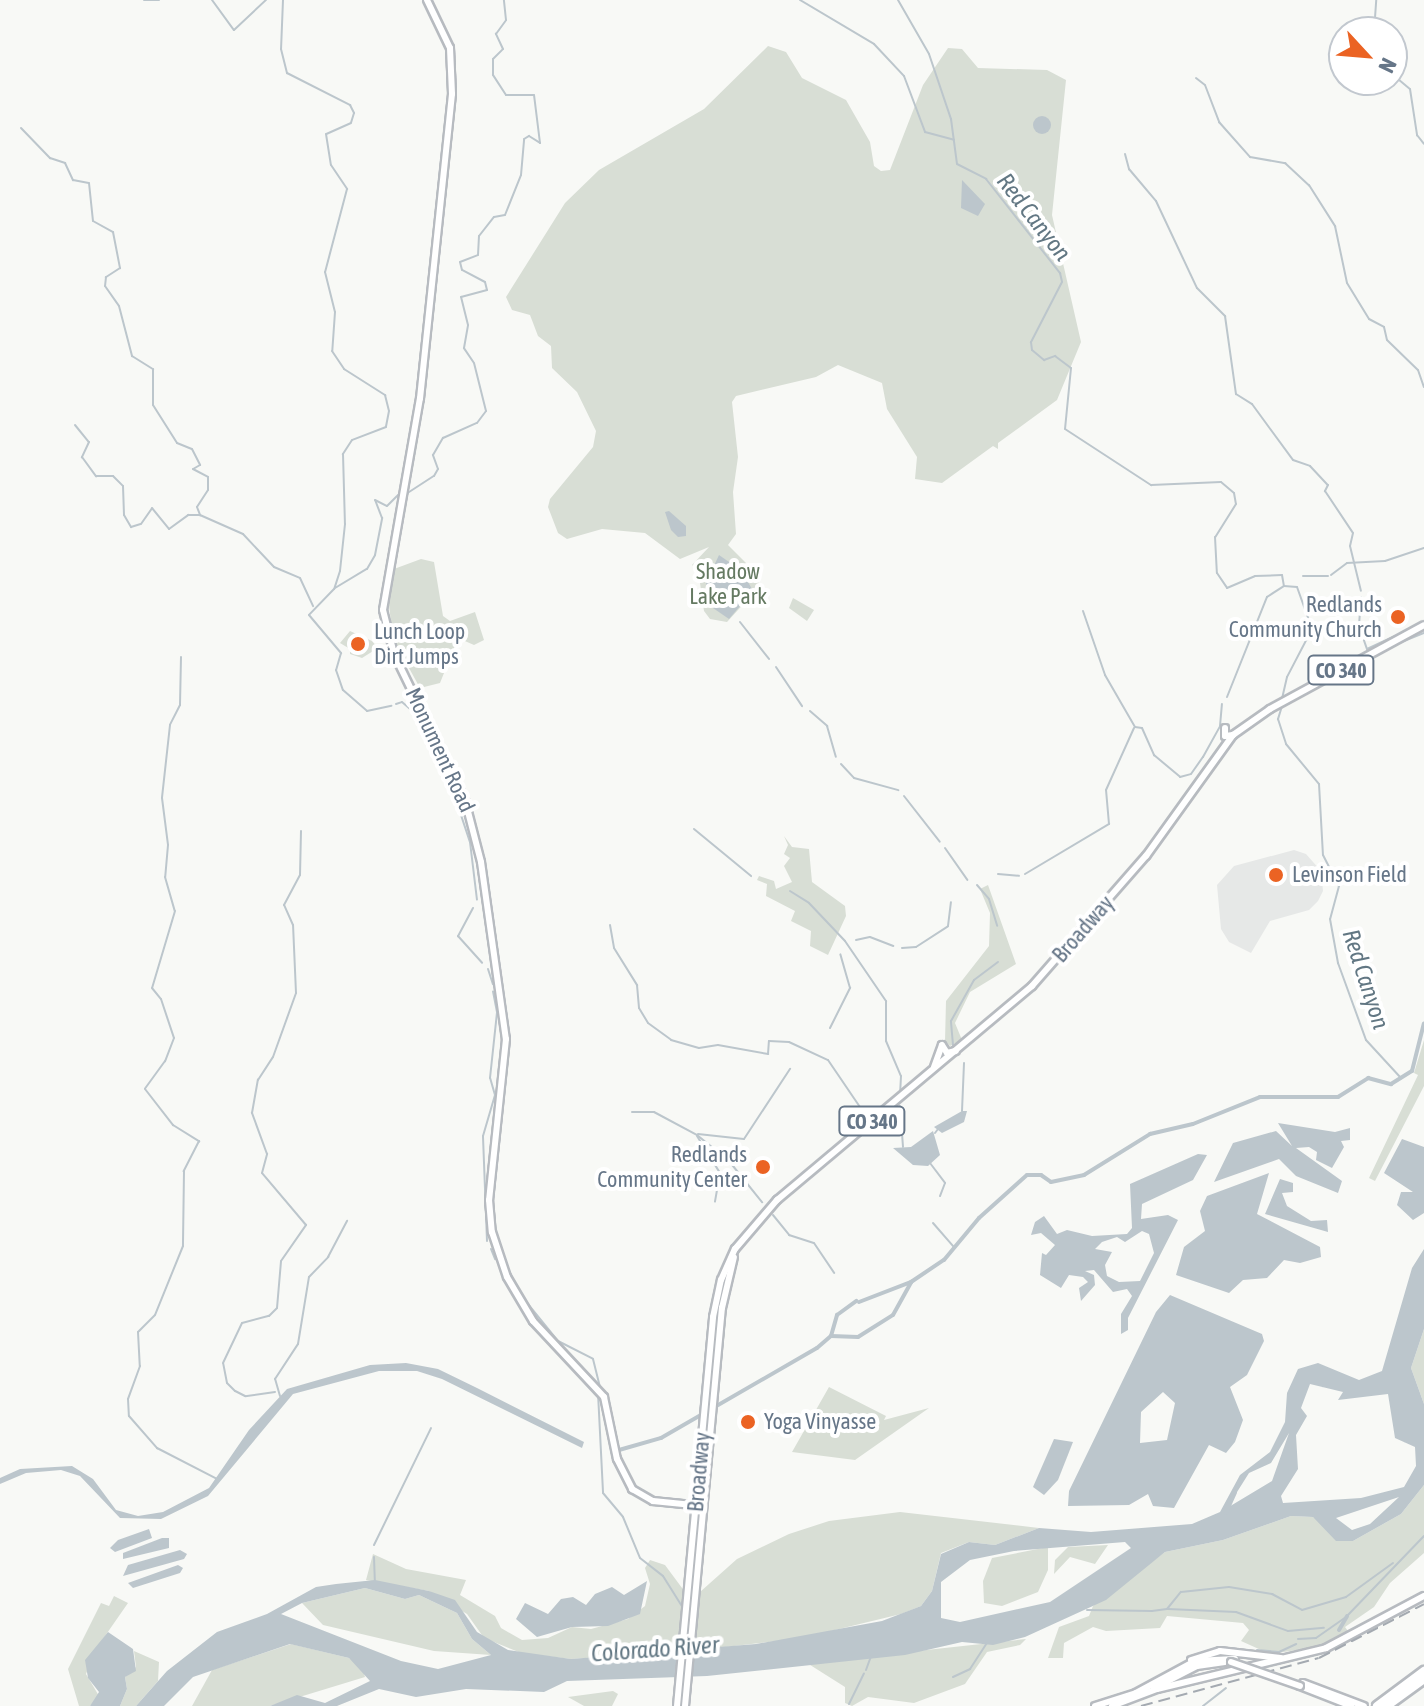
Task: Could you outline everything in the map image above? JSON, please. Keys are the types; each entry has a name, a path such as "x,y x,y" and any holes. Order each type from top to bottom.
{"highway":[{"path":"1391,1703 1412,1692 1424,1675"},
{"path":"1377,1706 1424,1675"}],"main road":[{"name":"Monument Road","path":"427,0 450,48 453,86 420,398 384,588 384,622 394,654 465,800 479,850 505,1026 489,1200 497,1253 542,1335 598,1389 617,1459 630,1485 649,1499 700,1506"},
{"name":"Broadway","path":"692,1589 693,1534 706,1476 708,1413 705,1405 713,1321 724,1272 740,1243 777,1200 1021,997 1122,884 1233,735 1270,709 1424,625"},
{"path":"1225,728 1225,736 1233,735"},
{"path":"925,1077 942,1045 949,1053 959,1050"},
{"name":"Broadway","path":"685,1706 683,1686 700,1506 698,1484 691,1469 702,1443 713,1401 724,1297 740,1243"},
{"path":"713,1321 724,1297"},
{"path":"702,1443 706,1476"},
{"path":"677,1504 691,1512 693,1534"},
{"path":"1095,1706 1143,1691 1301,1657 1360,1633 1424,1596"},
{"path":"1143,1691 1215,1651 1301,1657"},
{"path":"1170,1674 1201,1660 1233,1660 1364,1706"},
{"path":"1188,1670 1201,1660"},
{"path":"1112,1706 1188,1670 1233,1660"},
{"path":"1191,1678 1195,1670 1210,1663"},
{"path":"1188,1670 1191,1678"},
{"path":"1191,1678 1209,1679"},
{"path":"1301,1684 1349,1706"},
{"name":"Broadway","path":"677,1706 683,1686"}],"shaded area":[{"path":"1042,116 1049,118 1049,132 1042,134 1035,132 1033,125 1035,118"},
{"path":"962,180 985,204 978,216 961,208"},
{"path":"669,511 686,526 686,536 678,537 671,530 665,512"},
{"path":"719,555 742,571 753,591 729,619 713,608 706,583"},
{"path":"1294,850 1306,854 1321,871 1323,891 1318,901 1309,910 1270,921 1251,953 1229,942 1221,929 1217,885 1234,866"},
{"path":"967,1111 964,1122 942,1133 934,1127"},
{"path":"1278,1123 1335,1132 1350,1128 1350,1140 1341,1141 1344,1147 1332,1168 1316,1160 1317,1152 1309,1147 1296,1148 1342,1181 1338,1193 1296,1176 1279,1159 1214,1182 1233,1143 1276,1131 1292,1146"},
{"path":"933,1131 940,1155 928,1166 913,1165 893,1148 911,1147"},
{"path":"1402,1139 1424,1147 1424,1213 1413,1220 1397,1205 1401,1192 1413,1192 1384,1173"},
{"path":"1198,1154 1207,1155 1193,1180 1142,1204 1141,1219 1168,1215 1178,1220 1128,1318 1128,1330 1121,1334 1121,1314 1132,1296 1127,1289 1113,1292 1094,1270 1085,1271 1094,1275 1095,1285 1081,1301 1079,1288 1088,1282 1083,1277 1069,1275 1061,1288 1040,1275 1042,1253 1046,1255 1055,1245 1041,1233 1031,1235 1035,1222 1044,1216 1057,1234 1067,1230 1092,1236 1127,1234 1132,1228 1130,1184","holes":["1142,1231 1149,1234 1154,1253 1140,1281 1119,1282 1107,1276 1105,1265 1112,1252 1095,1249 1102,1242 1117,1237 1125,1242"]},
{"path":"1269,1173 1257,1214 1320,1247 1321,1257 1300,1263 1284,1260 1267,1278 1243,1280 1229,1293 1176,1275 1184,1247 1205,1231 1200,1211 1207,1196"},
{"path":"1280,1179 1293,1183 1293,1192 1282,1193 1287,1206 1311,1221 1327,1220 1328,1232 1265,1214"},
{"path":"1424,1249 1424,1329 1411,1368 1424,1404 1424,1485 1401,1514 1353,1541 1336,1541 1313,1517 1291,1516 1223,1540 1165,1552 1106,1600 1025,1637 993,1645 962,1642 905,1655 707,1676 567,1681 544,1692 466,1689 416,1697 379,1689 337,1706 270,1706 297,1695 325,1703 370,1681 349,1658 290,1644 193,1677 164,1706 136,1706 167,1671 217,1632 267,1614 316,1587 375,1580 429,1591 455,1600 477,1632 508,1650 571,1659 756,1644 882,1621 921,1606 932,1591 941,1554 969,1542 995,1545 1039,1528 1091,1532 1192,1524 1220,1512 1240,1475 1270,1452 1285,1422 1287,1393 1298,1369 1318,1363 1359,1380 1382,1371 1412,1268","holes":["1310,1384 1343,1392 1338,1400 1388,1394 1395,1438 1415,1447 1416,1466 1404,1487 1361,1498 1283,1503 1281,1496 1298,1469 1296,1435 1307,1416 1301,1408","1289,1433 1272,1481 1227,1508 1249,1473 1271,1463","1399,1497 1370,1524 1352,1530 1336,1518","1125,1542 1131,1548 1050,1602 960,1622 941,1618 941,1582 970,1560 1014,1551","365,1588 405,1599 419,1595 457,1613 472,1639 491,1655 438,1669 401,1661 281,1614 302,1603"]},
{"path":"1170,1295 1262,1334 1264,1341 1247,1375 1230,1387 1243,1420 1235,1442 1226,1453 1209,1445 1174,1508 1153,1506 1148,1494 1129,1505 1068,1506 1069,1491 1156,1312","holes":["1163,1392 1175,1403 1167,1440 1140,1443 1141,1412"]},
{"path":"406,1363 438,1369 584,1442 582,1448 442,1379 417,1371 379,1371 293,1394 208,1496 161,1519 120,1518 80,1476 61,1470 26,1473 0,1484 0,1478 20,1469 72,1466 93,1479 116,1510 138,1516 163,1512 209,1488 249,1430 287,1389 370,1365"},
{"path":"1054,1439 1073,1442 1058,1480 1044,1495 1033,1487"},
{"path":"149,1529 152,1538 115,1552 110,1548 118,1540"},
{"path":"169,1538 169,1548 123,1559 123,1553"},
{"path":"180,1550 187,1554 184,1559 123,1576 128,1565"},
{"path":"178,1565 183,1568 180,1573 133,1588 128,1583"},
{"path":"647,1581 640,1614 608,1626 572,1627 537,1637 516,1619 525,1603 548,1614 561,1599 573,1597 586,1605 595,1594 612,1587 624,1595"},
{"path":"108,1632 133,1649 136,1671 125,1677 127,1689 120,1706 90,1706 99,1692 88,1678 85,1660"}],"green space":[{"name":"Shadow Lake Park","path":"768,46 786,52 802,78 846,100 870,142 874,166 881,171 890,170 923,85 948,48 962,49 978,68 1047,70 1066,80 1052,215 1081,342 1057,400 998,443 998,449 993,446 942,483 915,479 917,457 887,409 882,383 838,365 816,377 736,396 732,402 738,457 733,492 736,534 728,545 758,575 759,587 727,622 710,619 704,611 698,569 692,565 709,547 680,559 645,533 602,529 567,539 558,533 548,507 550,499 593,447 596,431 577,392 552,368 551,346 538,336 530,315 512,310 506,297 565,203 599,170 704,109"},
{"path":"421,559 434,562 443,616 450,621 475,612 484,640 474,645 458,638 440,683 420,688 393,639 388,597 394,569"},
{"path":"793,598 814,610 807,621 789,608"},
{"name":"Lunch Loop Dirt Jumps","path":"350,631 372,641 378,648 362,658 350,654 350,649 340,643"},
{"path":"784,836 792,847 809,849 812,882 845,906 846,916 828,955 810,946 811,931 791,921 795,911 766,896 767,884 757,880 759,876 774,881 776,889 792,882 784,866 790,858 784,854 788,845"},
{"path":"988,885 1016,964 970,992 955,1023 962,1040 950,1046 945,1041 946,1001 989,946 990,913 980,889"},
{"path":"1424,1040 1424,1086 1375,1181 1369,1178 1418,1075 1414,1073"},
{"path":"1424,1329 1424,1404 1411,1368"},
{"path":"829,1387 886,1416 884,1420 929,1408 855,1460 792,1452"},
{"path":"1424,1485 1424,1553 1390,1583 1374,1607 1345,1627 1351,1635 1324,1646 1270,1654 1241,1641 1249,1630 1243,1623 1167,1616 1160,1628 1106,1631 1093,1627 1064,1643 1063,1658 1048,1658 1059,1627 1089,1616 1093,1606 1165,1552 1223,1540 1291,1516 1313,1517 1353,1541 1401,1514"},
{"path":"900,1512 1039,1528 995,1545 969,1542 941,1553 932,1591 921,1606 901,1614 802,1638 700,1650 571,1659 521,1653 484,1638 467,1614 429,1591 366,1580 373,1554 406,1569 466,1580 460,1595 495,1616 501,1628 522,1640 548,1638 572,1627 591,1629 628,1619 645,1606 650,1584 645,1568 650,1560 665,1565 685,1592 700,1592 737,1559 789,1534 829,1521"},
{"path":"1108,1545 1095,1564 1070,1557 1054,1574 1055,1560 1068,1547"},
{"path":"1048,1547 1048,1570 1038,1592 1002,1606 984,1603 983,1581 992,1558"},
{"path":"365,1588 405,1599 419,1595 457,1613 472,1639 491,1655 434,1651 323,1625 302,1603"},
{"path":"114,1596 128,1603 96,1649 86,1674 99,1696 90,1706 79,1706 68,1669 101,1603 109,1606"},
{"path":"1026,1639 1020,1645 987,1652 965,1684 914,1703 868,1697 852,1706 845,1703 845,1687 807,1663"},
{"path":"291,1644 349,1658 362,1667 365,1677 270,1706 192,1706 212,1670"},
{"path":"134,1651 159,1662 158,1681 136,1706 120,1706 127,1689 125,1677 136,1667"},
{"path":"613,1691 618,1694 612,1706 584,1706 568,1697"}],"waterway":[{"path":"144,0 159,0"},
{"path":"212,0 234,30 266,0"},
{"path":"283,0 281,49 287,73 350,105 354,113 351,123 326,134 331,165 347,189 325,272 335,312 332,351 344,369 385,395 389,411 386,427 352,440 343,454 345,524 340,571 334,589 309,615 341,653 336,670 343,690 367,711 391,706"},
{"path":"406,494 434,476 438,469 433,455 443,438 477,423 486,411 474,363 464,348 468,325 461,297 487,290 485,282 462,270 460,262 478,255 479,236 494,217 505,215 521,175 524,139 529,136 540,143 534,95 506,95 493,75 493,59 503,49 496,34 506,20 504,0"},
{"path":"800,0 874,44 904,76 925,132 954,140"},
{"name":"Red Canyon","path":"898,0 929,54 951,119 957,164 986,179 1060,273 1062,282 1031,342 1032,350 1044,360 1055,356 1071,368 1065,429 1151,485 1221,482 1234,493 1236,504 1215,537 1217,573 1227,588 1255,576 1282,575 1284,586 1297,587 1312,629 1287,677 1282,699"},
{"path":"1375,16 1376,0"},
{"path":"1196,78 1205,85 1219,122 1250,157 1285,163 1309,185 1335,226 1347,283 1369,319 1384,327 1387,340 1418,370 1424,387"},
{"path":"1408,87 1417,135 1424,144"},
{"path":"21,128 50,158 65,163 73,180 89,183 93,221 113,232 120,268 106,277 105,286 119,306 132,356 153,369 153,405 177,443 192,449 200,465 193,469 208,477 208,490 197,507 200,515"},
{"path":"1125,154 1129,169 1156,201 1197,288 1225,316 1236,394 1252,404 1293,460 1310,466 1328,485 1325,491 1353,533 1350,546 1361,591"},
{"path":"75,425 89,442 82,457 96,476 113,476 123,486 124,515 131,527 141,524 152,508 169,529 188,515 200,515 243,534 274,567 300,578 313,606"},
{"path":"335,588 367,569 375,555 382,518 375,500 387,506 398,495"},
{"path":"1331,575 1347,563 1385,561 1424,548"},
{"path":"1303,576 1328,576"},
{"path":"1227,697 1267,597 1284,586"},
{"path":"1361,597 1359,626 1367,649 1395,636"},
{"path":"1083,611 1105,675 1135,727 1142,728 1154,755 1180,777 1191,774 1203,757 1220,726 1222,704"},
{"path":"740,622 769,659"},
{"path":"1399,643 1424,633"},
{"path":"181,657 180,705 170,725 162,798 168,845 165,877 175,911 152,988 161,999 174,1038 165,1061 145,1089 173,1125 199,1141 184,1171 183,1246 155,1315 138,1332 140,1366 128,1399 129,1416 157,1448 217,1479"},
{"path":"776,667 802,706"},
{"path":"396,704 402,702 419,717 446,770 470,842 477,900"},
{"name":"Red Canyon","path":"1282,706 1278,719 1286,744 1319,784 1323,855 1339,886 1330,919 1338,963 1366,1040 1401,1078"},
{"path":"810,711 827,726 836,757"},
{"path":"1025,874 1109,824 1106,790 1134,728"},
{"path":"841,764 854,778 898,790"},
{"path":"904,796 940,842"},
{"path":"694,829 751,876"},
{"path":"275,1392 245,1396 235,1391 227,1383 223,1363 242,1323 269,1316 277,1308 281,1261 306,1225 262,1173 267,1154 252,1113 258,1080 273,1057 296,993 293,925 284,905 300,875 301,831"},
{"path":"945,848 967,880"},
{"path":"998,874 1019,876"},
{"path":"977,885 989,899 997,926"},
{"path":"790,891 809,903 845,941 886,1001 886,1041 901,1076 900,1093"},
{"path":"902,948 916,947 948,926 951,902"},
{"path":"473,908 458,936 482,963"},
{"path":"610,925 614,948 637,985 639,1008 648,1023 671,1040 699,1048 718,1045 768,1054 769,1041 789,1042 828,1060 866,1116"},
{"path":"856,940 870,937 893,946"},
{"path":"830,1028 850,988 840,954"},
{"path":"953,1045 951,1021 974,980 998,962"},
{"path":"488,969 493,984"},
{"path":"487,1241 483,1136 495,1095 490,1078 497,1012 493,991"},
{"path":"831,1336 858,1337 893,1315 911,1282 944,1260 979,1218 1027,1175 1041,1175 1051,1182 1084,1175 1150,1134 1193,1124 1260,1097 1338,1097 1368,1078 1391,1084 1412,1071 1424,1023"},
{"path":"962,1111 964,1063"},
{"path":"698,1134 744,1139 790,1069"},
{"path":"900,1106 903,1147"},
{"path":"632,1112 654,1112 697,1135 729,1161 762,1202"},
{"path":"880,1128 898,1132"},
{"path":"935,1133 938,1129"},
{"path":"697,1136 720,1173 715,1202"},
{"path":"930,1163 945,1183 940,1196"},
{"path":"773,1215 789,1235 814,1243 834,1273"},
{"path":"280,1396 275,1379 298,1344 309,1277 328,1257 347,1221"},
{"path":"933,1223 954,1247"},
{"path":"491,1249 495,1259"},
{"path":"506,1264 519,1292"},
{"path":"859,1302 911,1282"},
{"path":"523,1298 558,1341 593,1359 600,1387"},
{"path":"619,1450 661,1438 817,1348 831,1336 837,1315 856,1301"},
{"path":"598,1393 603,1493 623,1517 640,1558 663,1576 684,1609"},
{"path":"374,1545 431,1428"},
{"name":"Colorado River","path":"1225,1512 1234,1492"},
{"path":"1298,1639 1316,1638 1347,1616 1424,1536"},
{"path":"374,1557 375,1580"},
{"path":"1087,1610 1167,1609 1181,1592 1229,1587 1272,1594 1302,1610 1346,1597 1393,1563"},
{"path":"1168,1609 1236,1612 1288,1631 1324,1628"},
{"path":"1339,1630 1347,1616"},
{"path":"685,1640 688,1618"},
{"path":"953,1677 970,1669 987,1643"},
{"path":"1257,1650 1279,1652 1296,1644"},
{"path":"866,1670 871,1656"},
{"path":"849,1704 864,1673"},
{"path":"1203,1706 1226,1688"}],"railway":[{"path":"1141,1706 1319,1658 1424,1604"}],"place":[{"name":"Redlands Community Church","path":"1398,617"},
{"name":"Lunch Loop Dirt Jumps","path":"358,644"},
{"name":"Levinson Field","path":"1276,875"},
{"name":"Redlands Community Center","path":"763,1167"},
{"name":"Yoga Vinyasse","path":"748,1422"}]}
